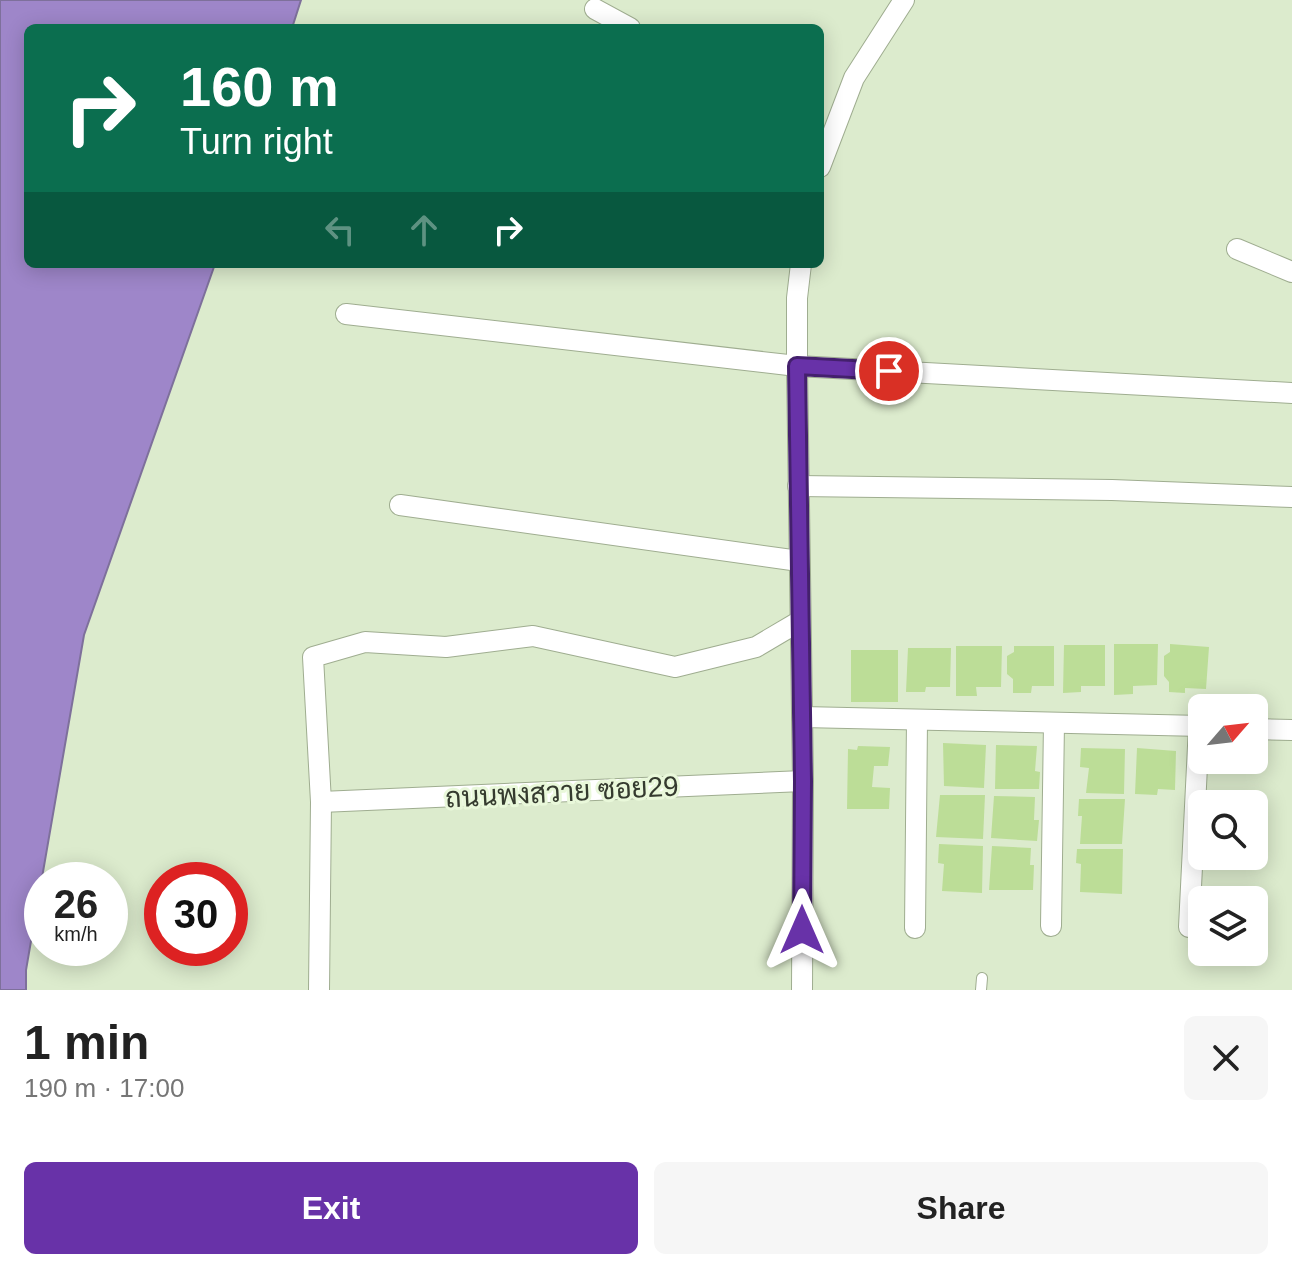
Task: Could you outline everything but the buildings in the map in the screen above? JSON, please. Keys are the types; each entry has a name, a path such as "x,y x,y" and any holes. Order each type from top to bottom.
{"street":[{"path":"825,137 854,78 904,0"},
{"path":"595,9 623,24"},
{"path":"1237,249 1292,272"},
{"path":"801,268 797,298 797,366 803,781 802,990"},
{"path":"346,314 797,366 1292,393"},
{"path":"798,486 1112,490 1292,497"},
{"path":"400,505 799,561"},
{"path":"319,990 321,802 313,657 365,642 446,647 533,636 675,667 756,647 800,621"},
{"path":"802,717 1188,726"},
{"path":"915,928 917,720"},
{"path":"1051,926 1054,723"},
{"path":"1268,729 1292,730"},
{"path":"1191,886 1197,774"},
{"name":"ถนนพงสวาย ซอย29","path":"321,802 803,781"}],"lane":[{"path":"981,990 982,978"}],"shaded area":[{"path":"0,0 301,0 293,24 24,24 24,268 214,268 84,635 45,862 24,862 26,990 0,990"}],"route":[{"path":"802,930 797,366 889,371"}]}
